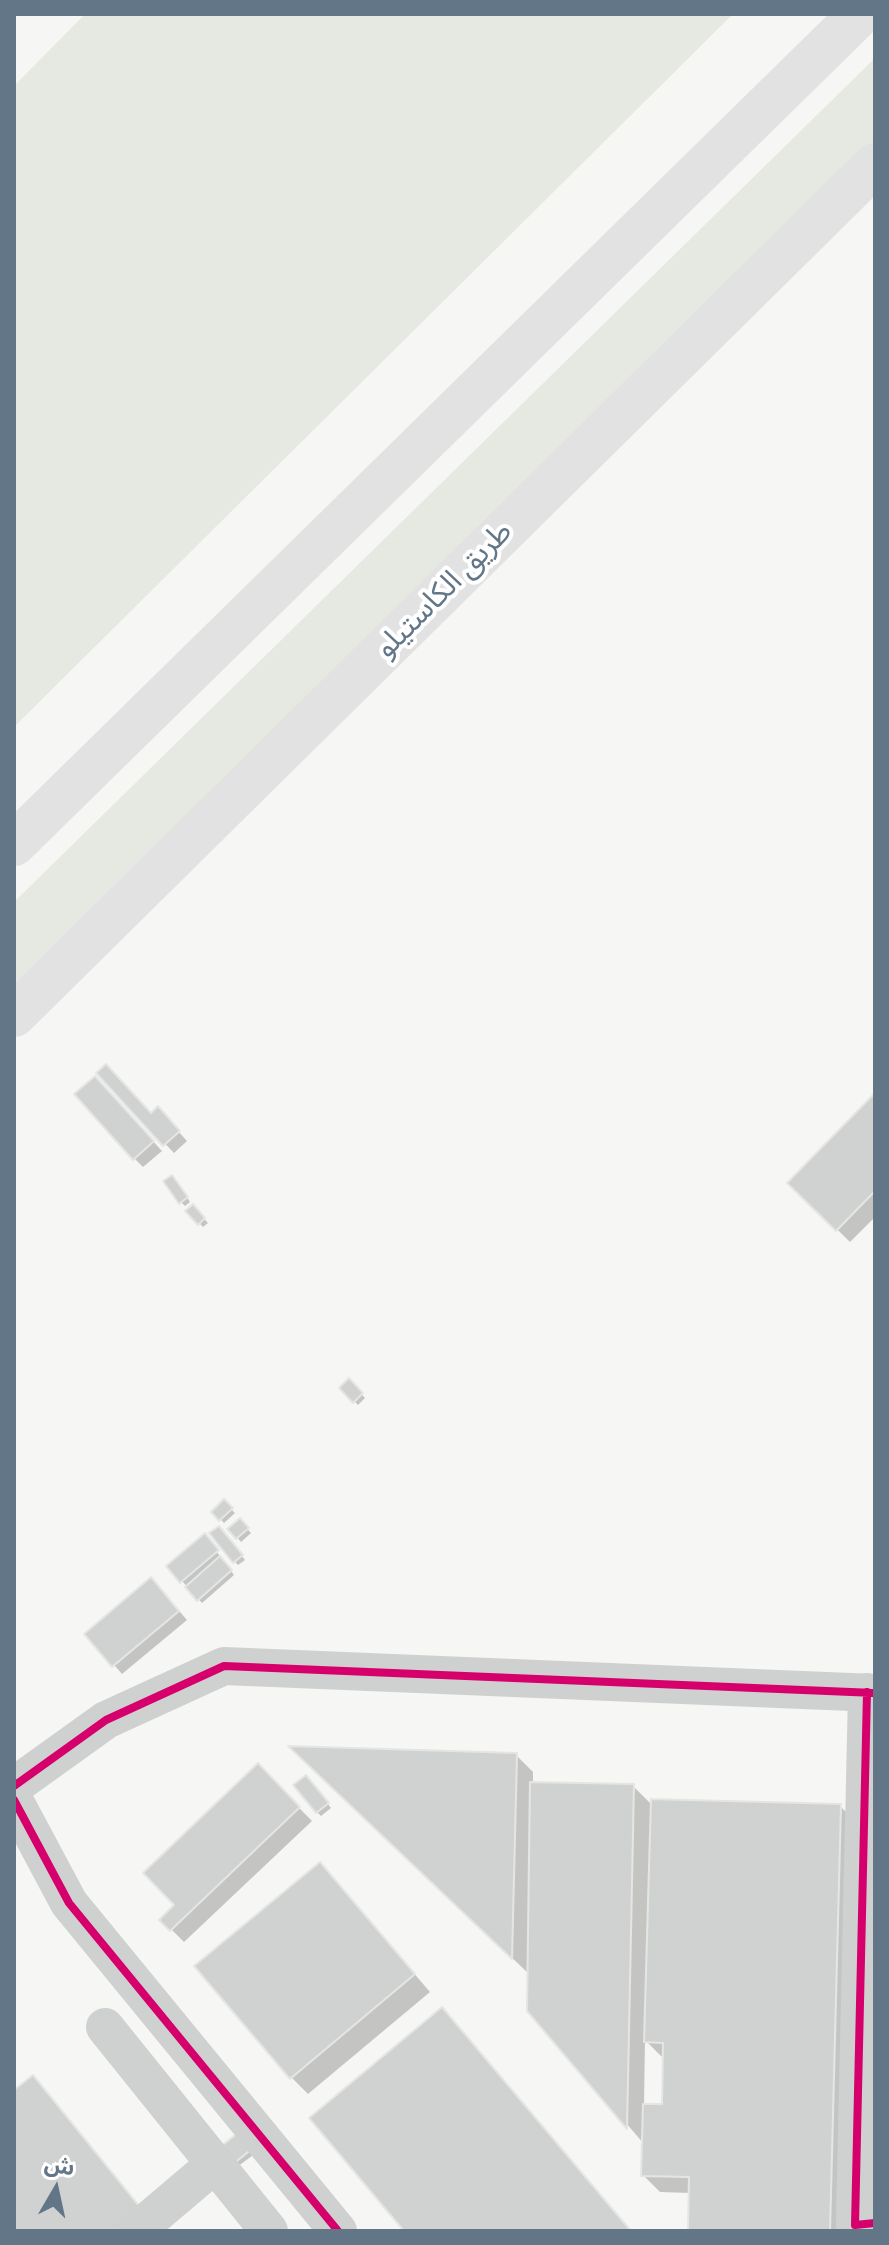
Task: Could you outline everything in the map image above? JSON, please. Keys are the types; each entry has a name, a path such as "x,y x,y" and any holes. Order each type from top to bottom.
{"highway":[{"path":"14,844 860,14"},
{"name":"طريق الكاستيلو","path":"14,1015 875,165"}],"street":[{"path":"14,1786 106,1720 224,1666 871,1692 855,2225 875,2223"},
{"path":"14,1800 69,1903 338,2231"},
{"path":"105,2027 269,2231"},
{"path":"136,2231 215,2164"}],"shaded area":[{"path":"85,14 733,14 14,727 14,86"},
{"path":"875,58 875,151 14,1013 14,902"}],"building":[{"path":"106,1064 151,1113 158,1106 180,1131 163,1146 96,1073"},
{"path":"95,1076 154,1141 133,1160 74,1094"},
{"path":"875,1093 875,1191 836,1231 787,1183"},
{"path":"172,1175 188,1197 179,1204 163,1181"},
{"path":"193,1204 205,1218 198,1225 185,1211"},
{"path":"349,1378 363,1393 353,1403 339,1388"},
{"path":"224,1499 233,1508 219,1521 211,1512"},
{"path":"240,1518 249,1528 236,1539 227,1529"},
{"path":"219,1526 243,1555 233,1563 209,1533"},
{"path":"205,1533 219,1550 180,1583 166,1566"},
{"path":"220,1556 232,1570 197,1601 185,1587"},
{"path":"151,1577 179,1611 112,1667 84,1634"},
{"path":"288,1746 517,1753 512,1959"},
{"path":"258,1763 300,1807 170,1931 159,1920 174,1905 143,1873"},
{"path":"306,1775 329,1803 316,1813 293,1785"},
{"path":"530,1782 634,1784 627,2129 527,2011"},
{"path":"651,1799 841,1804 830,2231 688,2231 689,2177 641,2176 643,2104 662,2104 663,2043 644,2042"},
{"path":"320,1862 415,1974 290,2079 194,1966"},
{"path":"442,2007 631,2231 404,2231 309,2118"},
{"path":"33,2075 144,2212 120,2231 14,2231 14,2090"},
{"path":"240,2131 253,2148 232,2165 219,2148"}],"cycle path":[{"path":"14,1786 106,1720 224,1666 875,1693"},
{"path":"867,1692 855,2225 875,2223"},
{"path":"14,1800 69,1903 338,2231"}]}
